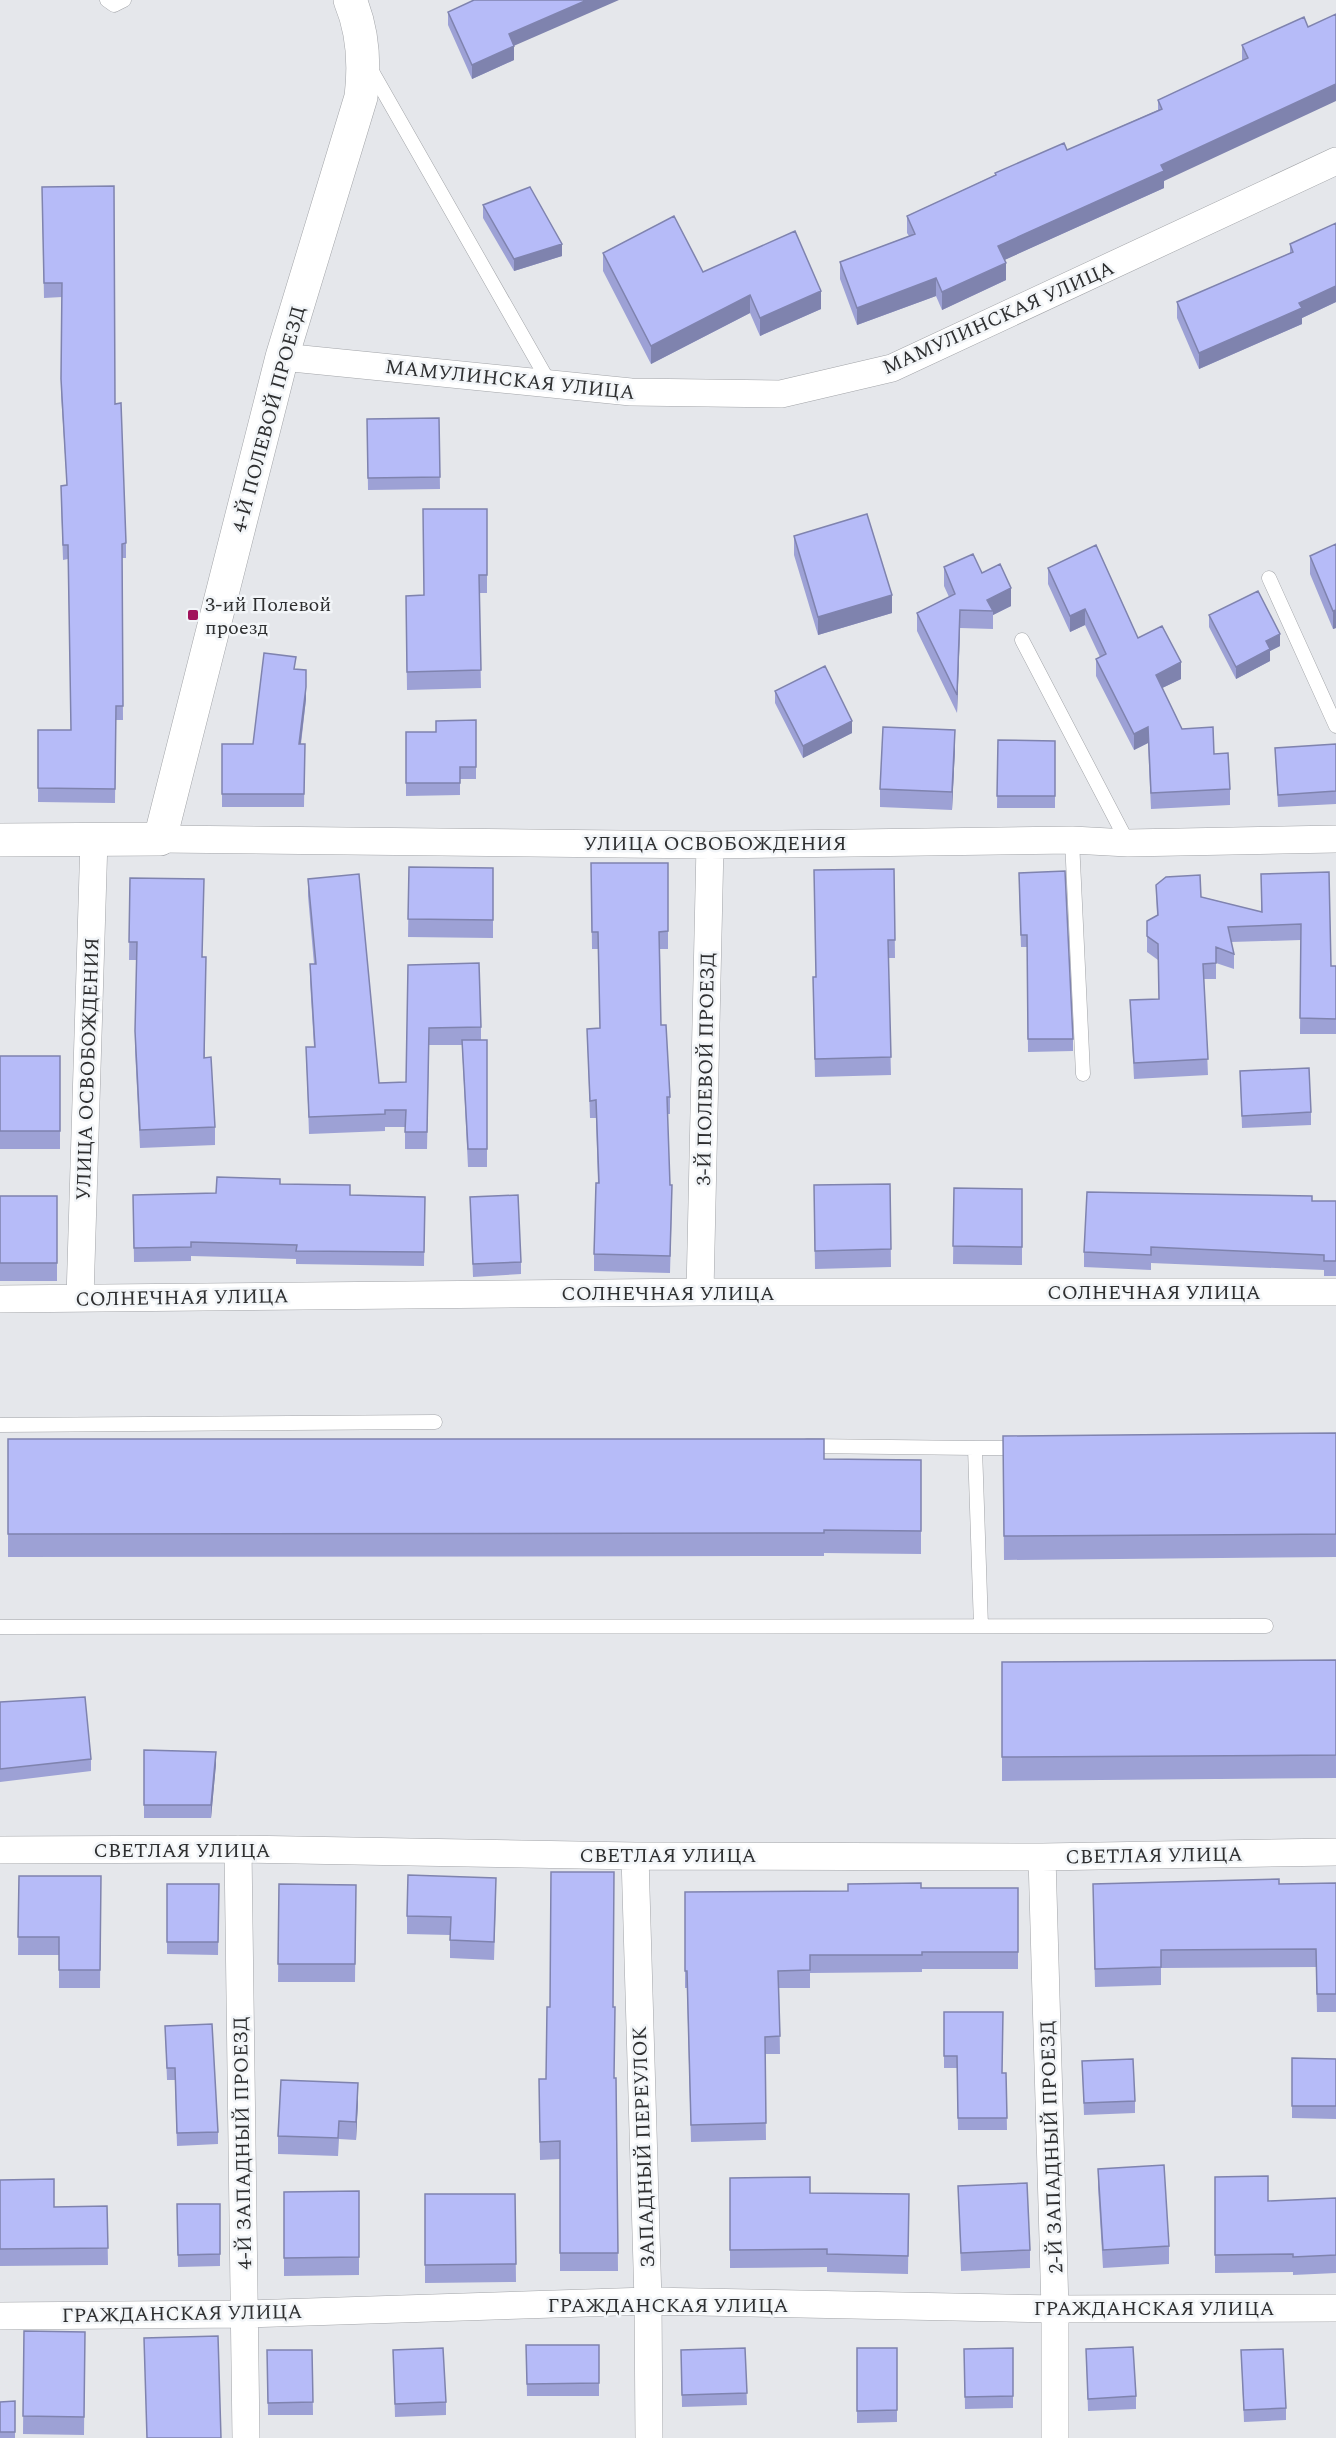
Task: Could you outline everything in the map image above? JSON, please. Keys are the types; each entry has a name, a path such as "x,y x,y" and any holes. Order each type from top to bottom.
{"street":[{"name":"4-Й ПОЛЕВОЙ ПРОЕЗД","path":"160,839 282,357 361,97 363,55 358,24 350,0"},
{"name":"МАМУЛИНСКАЯ УЛИЦА","path":"282,357 631,392 781,394 892,368 1336,161"},
{"name":"УЛИЦА ОСВОБОЖДЕНИЯ","path":"81,1298 94,839"},
{"name":"УЛИЦА ОСВОБОЖДЕНИЯ","path":"0,840 160,839 710,845 1072,840 1128,843 1336,839"},
{"name":"3-Й ПОЛЕВОЙ ПРОЕЗД","path":"700,1292 710,845"},
{"name":"СОЛНЕЧНАЯ УЛИЦА","path":"0,1299 700,1292 1336,1292"},
{"name":"СВЕТЛАЯ УЛИЦА","path":"0,1850 238,1849 635,1856 1042,1857 1336,1852"},
{"name":"4-Й ЗАПАДНЫЙ ПРОЕЗД","path":"238,1849 246,2438"},
{"name":"ЗАПАДНЫЙ ПЕРЕУЛОК","path":"635,1856 648,2301 649,2438"},
{"name":"2-Й ЗАПАДНЫЙ ПРОЕЗД","path":"1042,1857 1055,2309 1055,2438"},
{"name":"ГРАЖДАНСКАЯ УЛИЦА","path":"0,2316 244,2314 648,2301 1055,2309 1336,2308"}],"lane":[{"path":"106,0 114,5 124,0"},
{"path":"363,55 550,384"},
{"path":"1269,578 1336,726"},
{"path":"1022,640 1128,843"},
{"path":"1072,840 1083,1074"},
{"path":"0,1425 435,1422"},
{"path":"796,1446 1033,1448"},
{"path":"975,1448 981,1626"},
{"path":"0,1627 1266,1626"}],"building":[{"path":"474,0 587,0 509,34 514,46 472,65 448,12"},
{"path":"1336,14 1336,84 1161,165 1164,171 998,246 1006,263 942,292 936,278 857,308 840,262 915,234 907,216 996,175 995,173 1064,143 1067,150 1162,109 1158,100 1248,58 1242,45 1304,17 1308,27"},
{"path":"114,186 115,404 121,403 126,543 122,544 123,706 116,706 115,789 38,788 38,730 71,730 68,545 63,545 61,486 67,485 61,379 62,283 44,283 42,187"},
{"path":"530,187 562,244 514,259 483,205"},
{"path":"674,216 703,272 795,231 821,291 760,318 750,295 651,346 603,253"},
{"path":"1336,223 1336,286 1299,303 1302,308 1199,353 1177,302 1293,252 1290,244"},
{"path":"439,418 440,477 368,478 367,419"},
{"path":"423,509 487,509 487,575 479,575 481,670 407,672 406,596 424,595"},
{"path":"867,514 892,595 818,617 794,536"},
{"path":"1336,544 1336,610 1333,611 1310,556"},
{"path":"1096,545 1138,638 1162,626 1181,662 1156,675 1182,729 1213,727 1214,754 1228,753 1230,789 1151,793 1148,727 1134,734 1096,659 1106,654 1085,609 1070,616 1048,568"},
{"path":"973,554 982,573 1000,564 1011,588 987,600 993,611 960,610 957,695 917,613 955,594 944,567"},
{"path":"1258,591 1280,634 1266,641 1270,649 1236,667 1209,615"},
{"path":"264,653 296,657 294,669 306,670 299,744 305,744 304,794 222,794 222,744 253,744"},
{"path":"825,666 852,721 803,746 775,691"},
{"path":"476,720 476,767 460,767 460,783 406,783 406,732 436,732 436,721"},
{"path":"883,727 955,730 952,792 880,789"},
{"path":"998,740 1055,741 1055,796 997,796"},
{"path":"1336,744 1336,791 1278,795 1275,748"},
{"path":"591,863 668,863 668,931 659,932 661,1025 666,1025 670,1097 667,1097 670,1185 672,1185 670,1256 594,1254 596,1183 599,1183 596,1100 590,1101 587,1029 600,1028 598,932 592,932"},
{"path":"409,867 493,868 493,920 408,919"},
{"path":"894,869 895,940 888,940 891,1057 815,1059 814,870"},
{"path":"1065,871 1073,1039 1028,1039 1027,935 1021,935 1019,873"},
{"path":"1329,872 1331,966 1336,966 1336,1019 1300,1018 1301,924 1228,927 1234,954 1216,947 1216,963 1203,964 1208,1059 1134,1063 1130,1000 1159,999 1158,944 1147,936 1147,921 1158,915 1156,885 1166,877 1200,875 1201,897 1262,912 1261,874"},
{"path":"359,874 379,1083 406,1082 408,965 479,963 481,1027 429,1028 427,1132 405,1132 406,1110 385,1110 385,1114 309,1117 306,1047 315,1047 310,964 316,964 308,879"},
{"path":"130,878 204,879 202,957 206,957 204,1058 211,1057 215,1127 140,1130 135,1031 137,942 129,942"},
{"path":"462,1040 487,1040 487,1149 468,1149"},
{"path":"0,1056 60,1056 60,1131 0,1131"},
{"path":"1309,1068 1311,1112 1242,1116 1240,1071"},
{"path":"217,1177 280,1179 280,1184 350,1185 350,1195 425,1197 424,1252 296,1251 297,1245 191,1242 191,1247 134,1248 133,1195 216,1193"},
{"path":"890,1184 891,1249 815,1251 814,1185"},
{"path":"954,1188 1022,1189 1022,1247 953,1246"},
{"path":"1087,1192 1312,1196 1312,1201 1336,1201 1336,1261 1324,1261 1324,1255 1151,1247 1151,1255 1084,1252"},
{"path":"518,1195 521,1262 473,1264 470,1197"},
{"path":"0,1196 57,1196 57,1263 0,1263"},
{"path":"1336,1433 1336,1534 1004,1536 1003,1436"},
{"path":"8,1439 824,1439 824,1459 921,1460 921,1531 8,1534"},
{"path":"1336,1660 1336,1755 1002,1757 1002,1662"},
{"path":"85,1697 91,1759 0,1769 0,1702"},
{"path":"144,1750 216,1752 211,1805 144,1805"},
{"path":"551,1872 614,1872 613,2007 615,2007 614,2078 616,2078 618,2253 560,2253 560,2141 540,2142 539,2079 546,2079 547,2007 550,2007"},
{"path":"408,1875 496,1878 494,1942 450,1940 451,1917 407,1916"},
{"path":"19,1876 101,1876 100,1970 59,1970 59,1937 18,1937"},
{"path":"1279,1879 1279,1884 1336,1883 1336,1994 1317,1994 1316,1949 1161,1950 1161,1967 1095,1969 1093,1884"},
{"path":"921,1883 921,1888 1018,1888 1018,1952 810,1955 810,1970 778,1971 780,2036 765,2037 766,2123 691,2125 687,1971 685,1971 685,1892 848,1891 848,1884"},
{"path":"167,1884 219,1884 218,1942 167,1942"},
{"path":"279,1884 356,1885 355,1964 278,1964"},
{"path":"944,2012 1003,2012 1002,2073 1006,2073 1007,2118 958,2118 957,2056 944,2056"},
{"path":"212,2024 218,2132 177,2133 175,2068 167,2068 165,2026"},
{"path":"1292,2058 1336,2059 1336,2106 1292,2106"},
{"path":"1133,2059 1135,2101 1084,2103 1082,2061"},
{"path":"281,2080 358,2083 356,2122 339,2121 338,2138 278,2136"},
{"path":"1164,2165 1169,2246 1103,2250 1098,2169"},
{"path":"1268,2176 1268,2201 1336,2198 1336,2255 1293,2257 1293,2254 1215,2255 1215,2177"},
{"path":"810,2177 810,2193 909,2194 908,2256 827,2254 827,2249 730,2250 730,2178"},
{"path":"54,2179 54,2207 107,2206 108,2248 0,2249 0,2180"},
{"path":"1027,2183 1030,2250 961,2253 958,2186"},
{"path":"359,2191 359,2257 284,2258 284,2192"},
{"path":"425,2194 515,2194 516,2264 425,2265"},
{"path":"177,2204 220,2204 220,2254 178,2255"},
{"path":"24,2331 85,2332 84,2417 23,2416"},
{"path":"218,2336 221,2438 147,2438 144,2338"},
{"path":"526,2345 599,2345 599,2383 527,2384"},
{"path":"1133,2347 1136,2396 1088,2399 1086,2349"},
{"path":"443,2348 446,2402 395,2404 393,2350"},
{"path":"745,2348 747,2393 682,2395 681,2350"},
{"path":"857,2348 897,2348 897,2410 857,2411"},
{"path":"1013,2348 1013,2396 965,2397 964,2349"},
{"path":"1283,2349 1286,2408 1244,2410 1241,2350"},
{"path":"267,2350 312,2350 313,2402 268,2403"},
{"path":"15,2401 15,2432 0,2432 0,2402"}],"place":[{"name":"3-ий Полевой проезд","path":"193,615"}]}
